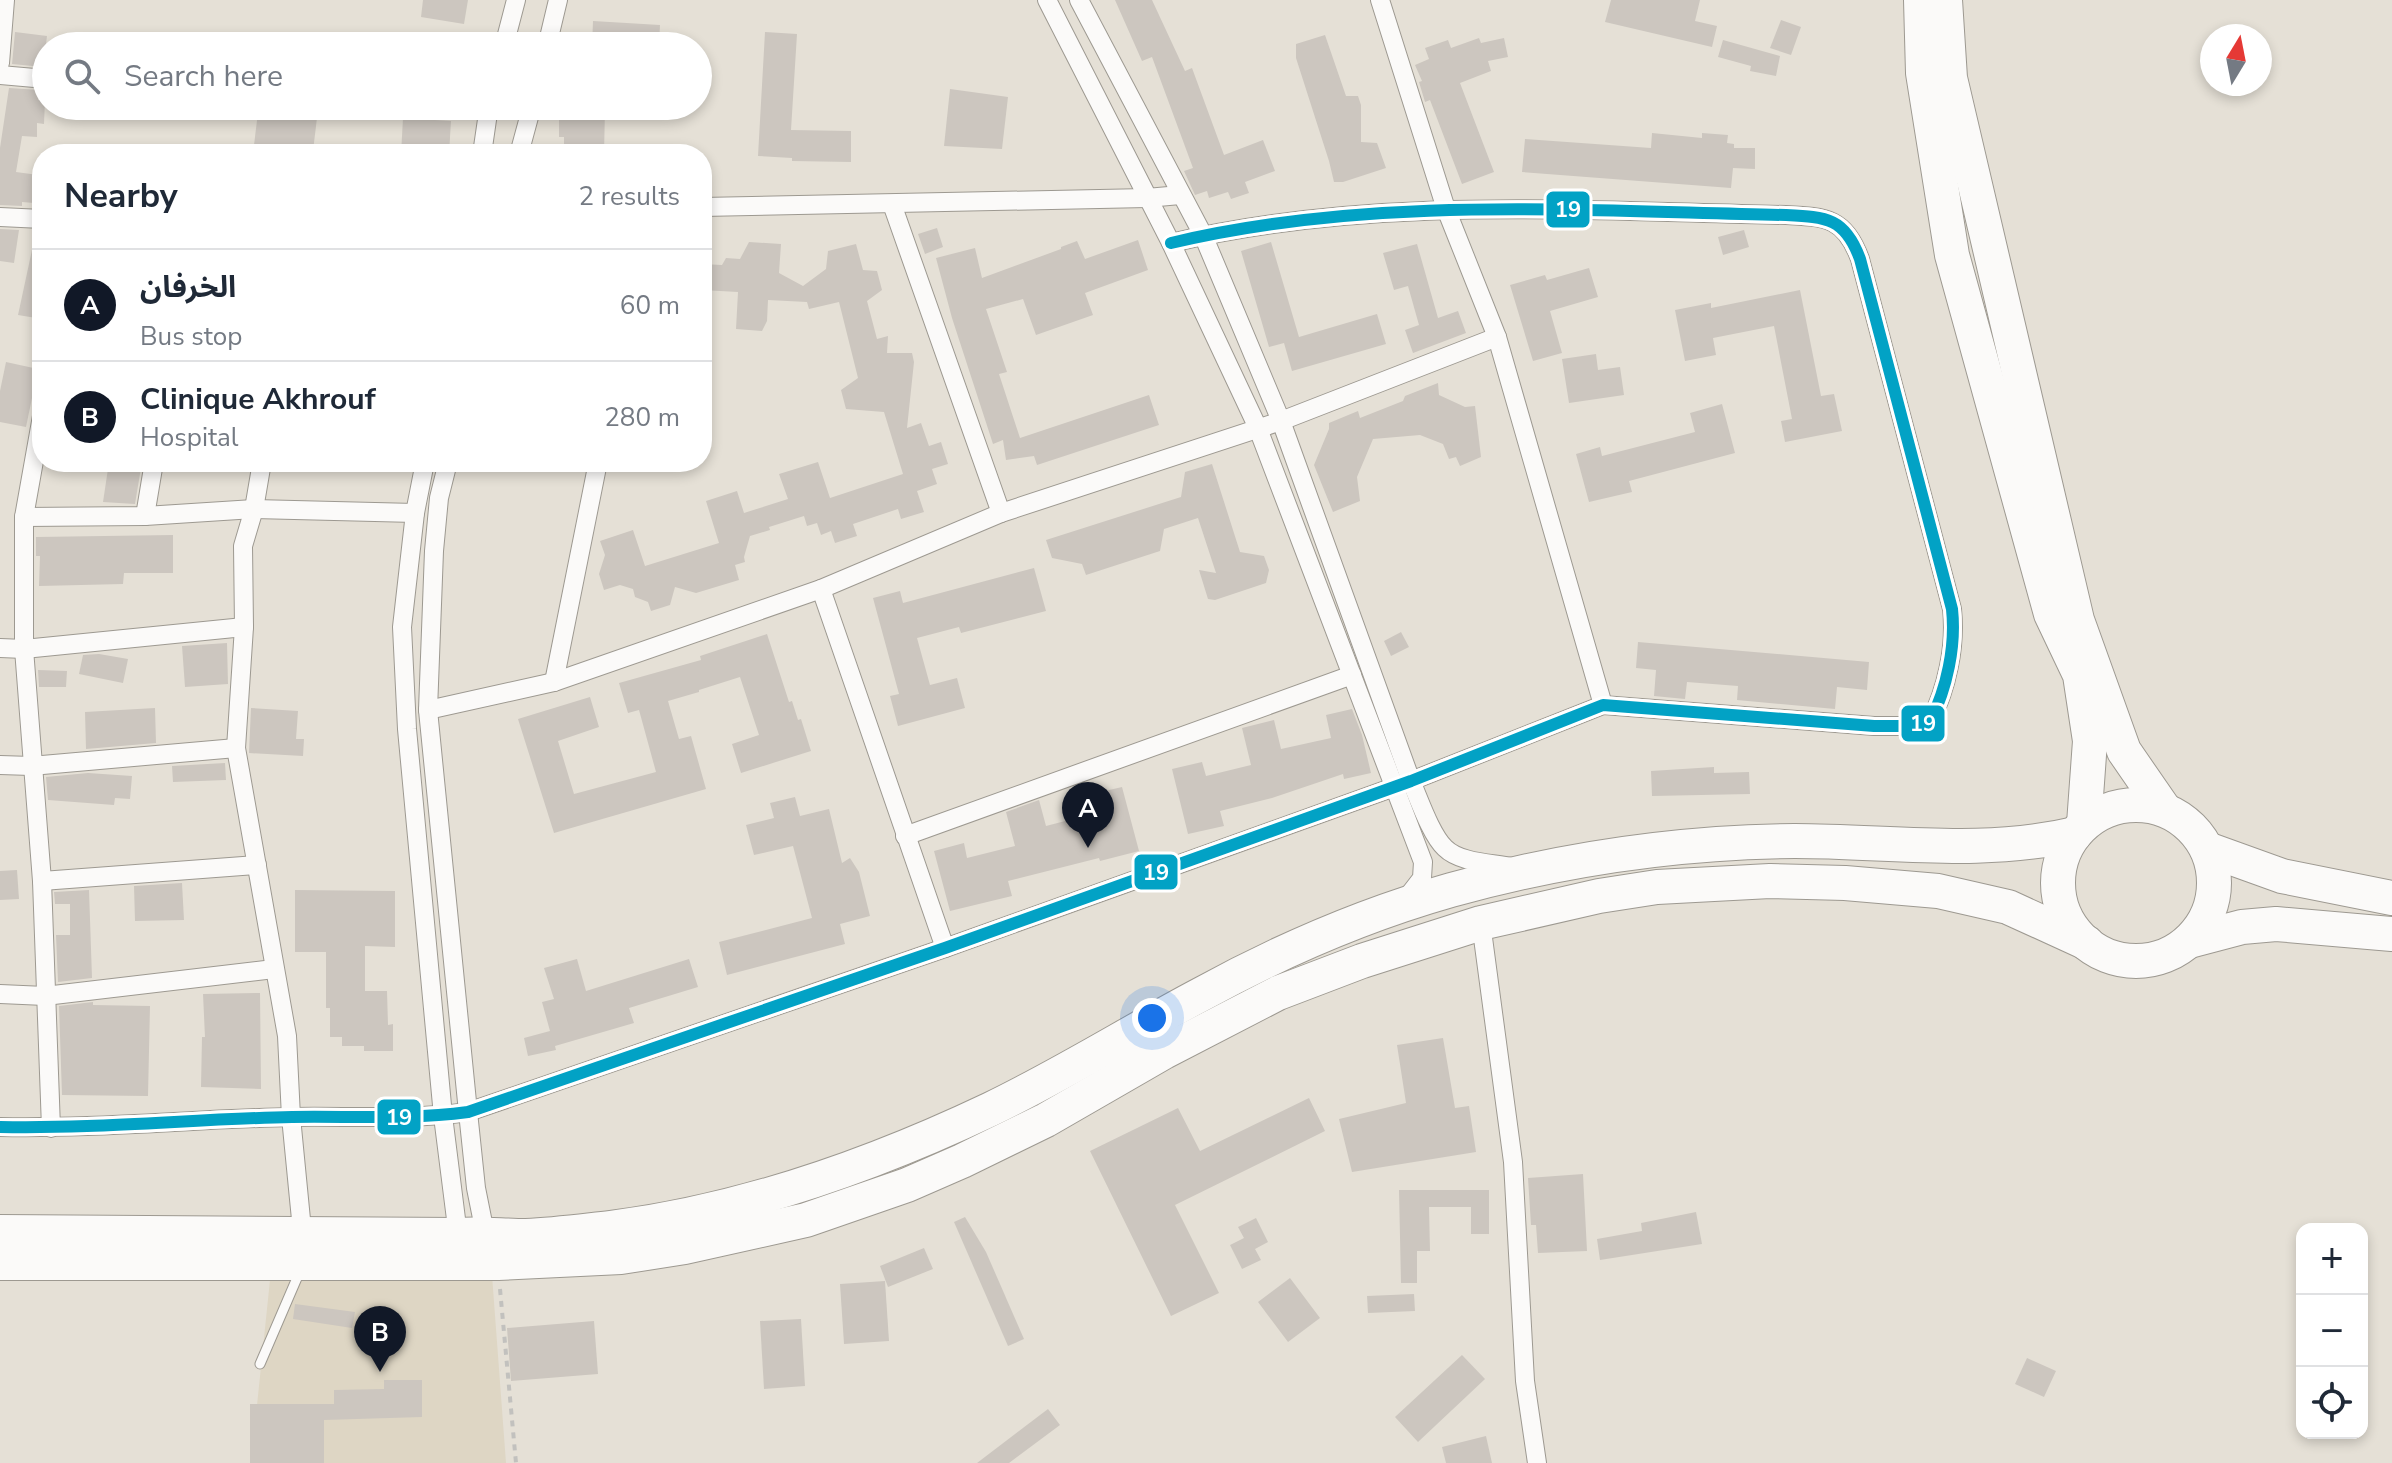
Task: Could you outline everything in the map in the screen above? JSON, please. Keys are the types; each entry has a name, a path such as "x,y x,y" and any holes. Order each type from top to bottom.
{"highway":[{"path":"1921,0 1923,73 1952,255 2051,614 2080,675 2083,689 2090,741 2079,829 2062,856 2058,892 2065,915 2087,943"},
{"path":"1945,0 1950,78 2077,620 2124,751 2164,809"},
{"path":"0,1232 303,1249 480,1244 522,1236 615,1227 725,1208 784,1191 992,1109 1250,969 1346,925 1530,870 1653,850 1794,841 1985,847 2042,842 2079,829 2113,808 2147,805 2164,809 2185,821 2207,849 2215,873 2214,898 2204,922 2189,941"},
{"path":"2207,849 2282,876 2392,898"},
{"path":"0,1263 480,1244 621,1257 685,1247 806,1220 907,1185 1046,1120 1164,1052 1278,993 1362,961 1481,923 1586,898 1657,887 1770,881 1925,889 1981,900 2025,914 2108,956 2145,960 2168,954 2189,941 2242,927 2276,924 2392,934"}],"street":[{"path":"0,63 5,0"},
{"path":"508,32 516,0"},
{"path":"550,32 558,0"},
{"path":"1047,0 1171,243 1257,426 1352,675 1402,784 1445,848 1475,860 1530,870"},
{"path":"1079,0 1203,235 1281,421 1402,784 1423,862 1422,878 1398,907"},
{"path":"1380,0 1446,209 1497,337 1603,705"},
{"path":"0,75 32,78"},
{"path":"483,144 487,120"},
{"path":"522,144 528,120"},
{"path":"712,207 1180,195"},
{"path":"892,204 1001,513"},
{"path":"0,1127 51,1128 291,1117 443,1116 468,1112 945,948 1402,784 1603,705 1874,726 1909,726 1930,722 1940,701 1954,634 1952,609 1860,259 1853,238 1840,225 1804,216 1446,209 1332,215 1171,243"},
{"path":"0,217 32,219"},
{"path":"428,710 554,682 821,589 1001,513 1257,426 1281,421 1497,337"},
{"path":"32,472 24,517 24,649 42,881 51,1128"},
{"path":"145,516 152,472"},
{"path":"260,472 243,546 244,627 236,748 287,1036 303,1249"},
{"path":"423,472 415,513 402,627 407,729 443,1116 480,1244"},
{"path":"446,472 439,498 434,551 428,710 480,1244"},
{"path":"554,682 596,472"},
{"path":"24,517 145,516 254,509 415,513"},
{"path":"821,589 945,948"},
{"path":"0,648 24,649 244,627"},
{"path":"905,836 1352,675"},
{"path":"0,765 31,766 236,748"},
{"path":"42,881 257,865"},
{"path":"1481,923 1513,1162 1525,1381 1537,1463"},
{"path":"0,994 45,996 274,969"}],"lane":[{"path":"260,1364 303,1249"}],"path":[{"path":"480,1244 516,1463"}],"shaded area":[{"path":"492,1275 506,1463 251,1463 270,1280"}],"building":[{"path":"423,0 468,0 464,24 421,17"},
{"path":"1115,0 1152,0 1185,71 1192,68 1224,155 1263,140 1275,171 1245,182 1249,193 1231,199 1228,192 1209,198 1207,191 1195,195 1184,171 1193,168 1152,57 1142,61"},
{"path":"1611,0 1700,0 1695,21 1717,26 1712,47 1605,22"},
{"path":"1781,20 1801,27 1791,55 1770,48"},
{"path":"593,21 660,25 660,32 593,32"},
{"path":"15,32 32,34 32,66 12,64"},
{"path":"765,32 797,34 791,130 851,131 851,162 792,161 792,158 758,156"},
{"path":"1325,35 1346,96 1358,96 1361,105 1361,142 1377,143 1386,168 1343,182 1334,182 1296,58 1296,44"},
{"path":"1479,38 1481,43 1504,38 1508,57 1488,61 1491,71 1460,83 1494,172 1462,184 1430,100 1425,102 1419,82 1422,81 1415,65 1429,59 1425,48 1448,40 1451,48"},
{"path":"1723,40 1780,56 1776,76 1750,71 1751,66 1718,57"},
{"path":"9,88 32,89 32,120 44,120 44,124 37,123 37,137 22,136 16,172 32,174 32,203 22,202 22,206 0,205 0,148"},
{"path":"950,89 1008,97 1002,149 944,146"},
{"path":"257,120 317,120 314,144 254,144"},
{"path":"403,120 451,121 450,144 402,144"},
{"path":"559,120 605,120 604,144 564,144 564,137 559,137"},
{"path":"1652,133 1702,138 1702,133 1728,135 1727,143 1734,144 1734,148 1755,148 1755,169 1733,168 1731,188 1522,172 1525,139 1651,148"},
{"path":"937,228 943,247 925,254 918,234"},
{"path":"0,229 19,230 14,263 0,261"},
{"path":"1744,230 1749,247 1723,255 1718,237"},
{"path":"1138,240 1148,270 1085,293 1093,315 1036,335 1023,299 986,309 1007,372 999,374 1020,438 1149,395 1159,425 1037,465 1034,456 1006,460 1003,440 993,444 936,258 975,248 982,278 1077,241 1085,259"},
{"path":"749,242 781,244 779,273 803,286 826,269 828,251 856,244 863,270 877,271 882,290 867,301 877,339 888,336 887,353 912,353 914,362 907,428 921,423 929,446 941,442 948,464 932,469 937,484 917,491 924,512 901,519 898,509 853,524 857,536 835,543 831,531 821,535 817,523 807,526 804,516 769,527 770,530 750,536 745,562 735,565 739,580 696,593 675,587 670,605 651,611 648,602 635,597 633,589 620,585 604,590 599,574 605,555 600,541 633,530 645,566 719,543 706,501 737,491 744,513 788,499 779,474 818,462 830,498 903,474 884,412 846,409 841,390 858,378 839,302 809,309 807,302 768,300 767,321 762,331 736,329 738,292 712,291 712,264 722,265 726,258 740,259"},
{"path":"1271,242 1299,337 1377,314 1386,344 1292,371 1284,343 1269,347 1241,251"},
{"path":"1417,244 1438,318 1458,311 1466,333 1413,353 1405,330 1419,325 1408,286 1394,290 1383,253"},
{"path":"32,250 32,317 18,315"},
{"path":"1589,268 1598,297 1550,311 1562,353 1533,361 1510,285 1545,275 1547,280"},
{"path":"1800,290 1821,396 1834,394 1842,431 1785,442 1781,421 1792,419 1774,326 1713,338 1716,355 1685,361 1675,310 1711,303 1711,308"},
{"path":"1596,354 1598,370 1620,367 1624,395 1569,403 1562,359"},
{"path":"6,362 32,368 32,398 26,427 0,422 0,391"},
{"path":"1438,383 1439,395 1465,407 1475,406 1481,457 1460,466 1456,457 1449,459 1443,444 1420,435 1373,439 1357,477 1360,501 1333,512 1314,465 1329,423 1358,411 1360,418"},
{"path":"1722,404 1735,453 1629,481 1632,492 1589,502 1576,454 1600,447 1602,456 1695,432 1690,413"},
{"path":"1212,464 1240,552 1264,556 1269,570 1266,583 1215,600 1208,599 1199,570 1216,573 1198,518 1164,529 1160,551 1086,575 1082,564 1052,558 1046,540 1181,497 1185,472"},
{"path":"108,472 140,472 135,504 103,502"},
{"path":"173,535 173,573 124,573 123,584 39,586 40,556 36,556 36,537"},
{"path":"1034,568 1046,611 961,633 959,627 917,638 930,685 957,678 965,708 898,726 890,696 899,694 873,598 900,591 903,603"},
{"path":"1401,632 1409,647 1391,656 1384,641"},
{"path":"767,634 789,702 792,701 798,720 801,719 811,751 741,773 732,744 759,735 740,677 699,690 668,701 679,739 691,736 706,789 554,833 518,719 590,697 599,727 558,741 574,794 656,772 639,710 628,713 619,683 701,660 700,656"},
{"path":"1638,642 1869,662 1867,690 1837,687 1835,709 1737,700 1738,686 1687,682 1685,699 1654,696 1656,670 1636,668"},
{"path":"227,643 228,684 185,687 182,646"},
{"path":"99,654 128,659 123,683 79,674 83,655"},
{"path":"38,670 67,671 66,687 39,687"},
{"path":"155,708 156,743 86,749 85,712"},
{"path":"251,708 298,711 296,739 304,739 303,756 249,753"},
{"path":"1352,709 1371,773 1344,779 1343,774 1272,798 1220,811 1224,826 1188,834 1172,769 1202,762 1206,776 1251,765 1242,728 1274,720 1281,749 1331,738 1326,715"},
{"path":"225,763 226,780 173,782 172,766"},
{"path":"1714,767 1714,773 1749,772 1750,794 1652,796 1651,771"},
{"path":"88,773 132,776 130,799 115,798 114,805 48,800 46,777"},
{"path":"1122,787 1139,851 1008,881 1012,896 950,911 934,851 964,843 967,858 1015,846 1006,812 1039,800 1046,826 1092,814 1088,795"},
{"path":"795,797 800,816 829,809 842,863 850,858 859,872 870,916 840,924 845,944 727,975 719,942 812,918 793,846 754,855 746,825 774,818 770,803"},
{"path":"17,870 19,899 0,900 0,871"},
{"path":"182,883 184,920 135,921 134,886"},
{"path":"89,890 92,978 58,982 56,935 70,935 70,904 55,904 54,892"},
{"path":"295,890 395,891 395,947 365,946 365,991 387,991 388,1025 393,1024 393,1051 364,1051 364,1046 342,1046 342,1037 330,1037 330,1008 326,1008 326,952 295,952"},
{"path":"577,959 586,991 689,959 698,987 629,1008 634,1023 555,1046 556,1050 528,1056 524,1038 550,1031 542,1002 554,999 544,968"},
{"path":"260,993 261,1089 201,1087 202,1037 205,1037 203,994"},
{"path":"93,1002 93,1005 150,1006 148,1096 62,1095 59,1006"},
{"path":"1443,1038 1455,1108 1469,1106 1476,1152 1352,1172 1339,1119 1406,1103 1397,1045"},
{"path":"1309,1098 1325,1131 1175,1205 1219,1293 1171,1316 1090,1151 1178,1108 1200,1151"},
{"path":"1583,1174 1587,1251 1538,1253 1536,1225 1531,1225 1528,1178"},
{"path":"1399,1190 1489,1190 1489,1234 1471,1234 1471,1207 1429,1207 1430,1251 1417,1251 1417,1283 1401,1283"},
{"path":"1696,1212 1702,1244 1600,1260 1597,1239 1642,1231 1641,1223"},
{"path":"965,1217 986,1252 1024,1339 1008,1346 954,1222"},
{"path":"1256,1218 1268,1242 1255,1249 1261,1260 1242,1269 1230,1245 1244,1238 1238,1227"},
{"path":"924,1248 933,1269 888,1287 880,1266"},
{"path":"1290,1278 1320,1318 1288,1342 1258,1302"},
{"path":"885,1281 889,1341 844,1344 840,1284"},
{"path":"1414,1294 1415,1311 1368,1313 1367,1296"},
{"path":"295,1304 355,1312 352,1328 293,1319"},
{"path":"801,1319 805,1386 764,1389 760,1321"},
{"path":"594,1321 598,1374 511,1381 507,1328"},
{"path":"1462,1355 1485,1379 1418,1442 1395,1417"},
{"path":"2027,1358 2056,1371 2044,1397 2015,1384"},
{"path":"384,1380 422,1380 422,1417 324,1420 324,1463 250,1463 250,1404 334,1404 334,1390 384,1389"},
{"path":"1048,1409 1060,1425 1009,1463 977,1463"},
{"path":"1486,1436 1492,1463 1446,1463 1442,1447"}],"transit line":[{"name":"19","path":"0,1127 73,1127 292,1117 402,1117 468,1112 945,948 1411,781 1603,705 1874,726 1909,726 1930,722 1949,667 1953,637 1952,609 1860,259 1848,235 1833,222 1786,215 1555,209 1400,212 1247,228 1171,243"}],"place":[{"name":"الخرفان","path":"1088,848"},
{"name":"Clinique Akhrouf","path":"380,1372"}]}
